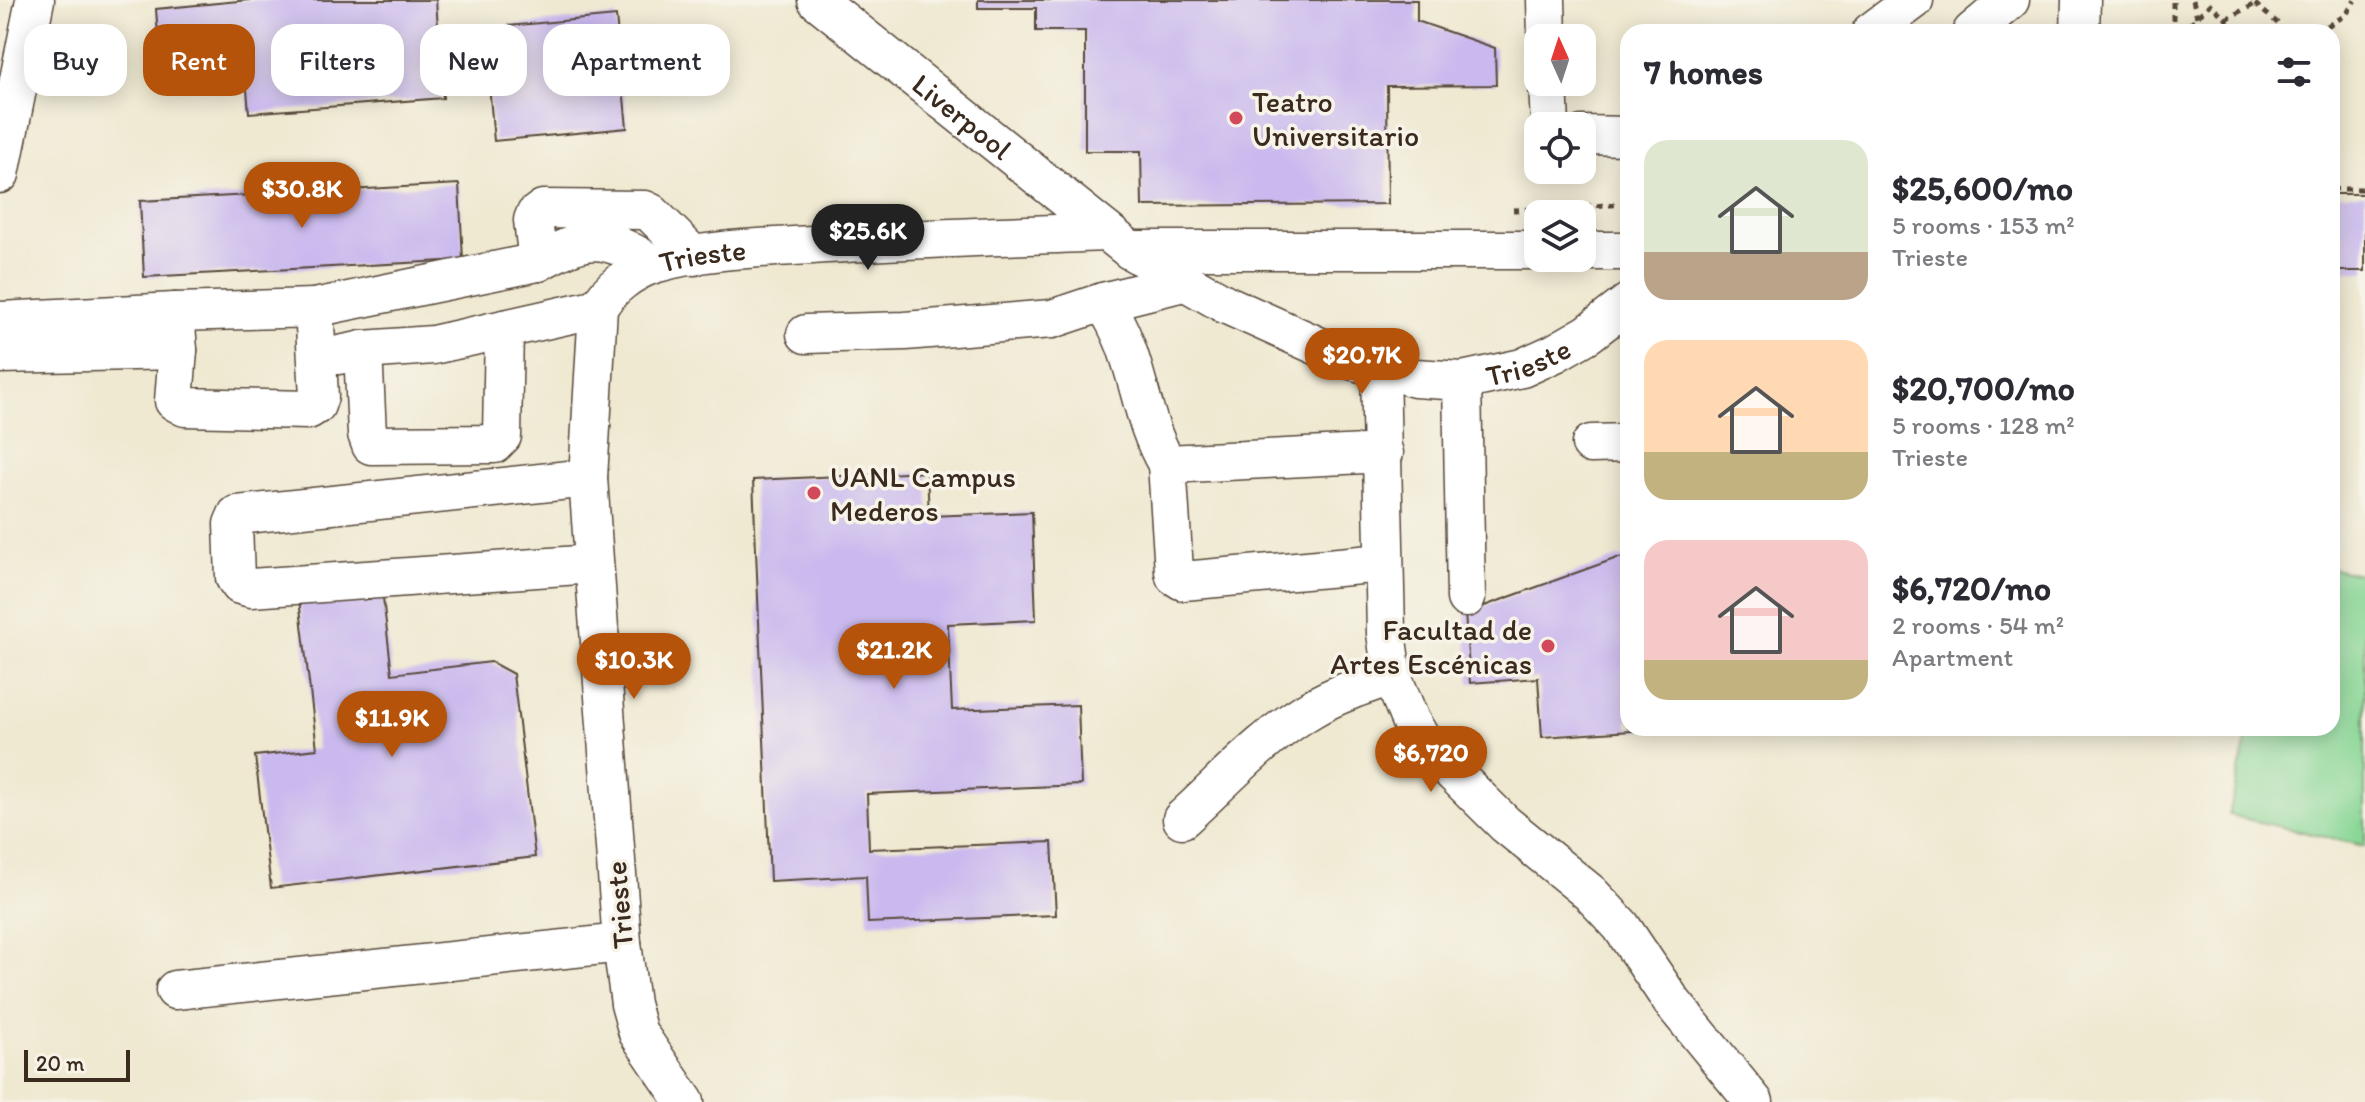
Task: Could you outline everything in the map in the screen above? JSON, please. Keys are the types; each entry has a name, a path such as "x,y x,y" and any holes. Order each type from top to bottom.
{"street":[{"path":"0,174 35,0"},
{"path":"1546,0 1547,24"},
{"path":"1883,24 1914,0"},
{"path":"2080,24 2081,0"},
{"name":"Liverpool","path":"835,5 1118,241"},
{"path":"1596,135 1620,136"},
{"path":"538,262 533,220 543,209 645,210 694,256"},
{"path":"0,321 314,308 538,262 562,249 605,240 621,245 652,264"},
{"name":"Trieste","path":"685,1102 638,1033 630,1004 622,943 588,478 598,308 604,297 618,284 652,264 742,249 896,240 1118,241 1183,282 1272,327 1347,359 1415,378 1462,381 1522,368 1588,334 1620,309"},
{"path":"1118,241 1524,250"},
{"path":"1596,251 1620,251"},
{"path":"806,334 905,331 1052,319 1103,302 1183,282"},
{"path":"1103,302 1129,348 1156,444 1167,464 1175,576 1183,581 1383,563"},
{"path":"175,312 178,350 174,401 185,407 308,410 316,405 319,396 314,308"},
{"path":"317,360 363,350 433,345 598,308"},
{"path":"363,350 367,434 371,445 494,444 502,436 504,329"},
{"path":"0,354 178,350"},
{"path":"1380,369 1386,633 1392,676 1410,720 1424,744 1505,824 1590,893 1621,926 1672,1002 1754,1102"},
{"path":"1462,381 1466,598"},
{"path":"1591,444 1620,443"},
{"path":"1167,464 1384,453"},
{"path":"588,478 237,515 233,524 235,578 240,585 251,588 593,564"},
{"path":"1182,819 1281,729 1338,694 1392,676"},
{"path":"175,990 622,943"}],"path":[{"path":"2173,0 2173,24"},
{"path":"2193,0 2197,17"},
{"path":"2331,24 2346,15 2355,0"},
{"path":"2226,19 2254,2 2276,24"},
{"path":"2190,24 2210,4 2232,24"},
{"path":"2340,189 2365,189"}],"green space":[{"path":"2340,570 2365,575 2365,846 2229,815 2247,736 2340,736"}],"building":[{"path":"249,0 436,0 438,24 420,24 420,96 443,98 249,113 248,96 255,96 255,24 157,24 156,9"},
{"name":"Teatro Universitario","path":"978,0 1417,0 1417,21 1495,48 1496,85 1387,86 1388,204 1142,206 1141,151 1085,151 1085,31 1036,31 1036,8 978,8"},
{"path":"616,16 617,24 543,24 543,96 624,96 627,128 494,141 490,96 527,96 527,24"},
{"path":"459,184 463,260 144,277 140,201"},
{"path":"2340,194 2365,194 2365,271 2340,271"},
{"path":"927,472 929,516 1032,512 1036,620 948,624 952,710 1078,705 1081,785 867,794 869,849 1052,842 1056,915 868,923 866,876 770,881 753,480"},
{"name":"Facultad de Artes Escénicas","path":"1620,558 1620,732 1542,737 1538,678 1470,683 1465,613"},
{"path":"381,581 392,674 491,662 513,674 535,857 271,888 255,756 317,749 298,591"}],"place":[{"name":"Teatro Universitario","path":"1236,118"},
{"name":"UANL Campus Mederos","path":"814,493"},
{"name":"Facultad de Artes Escénicas","path":"1548,646"}]}
